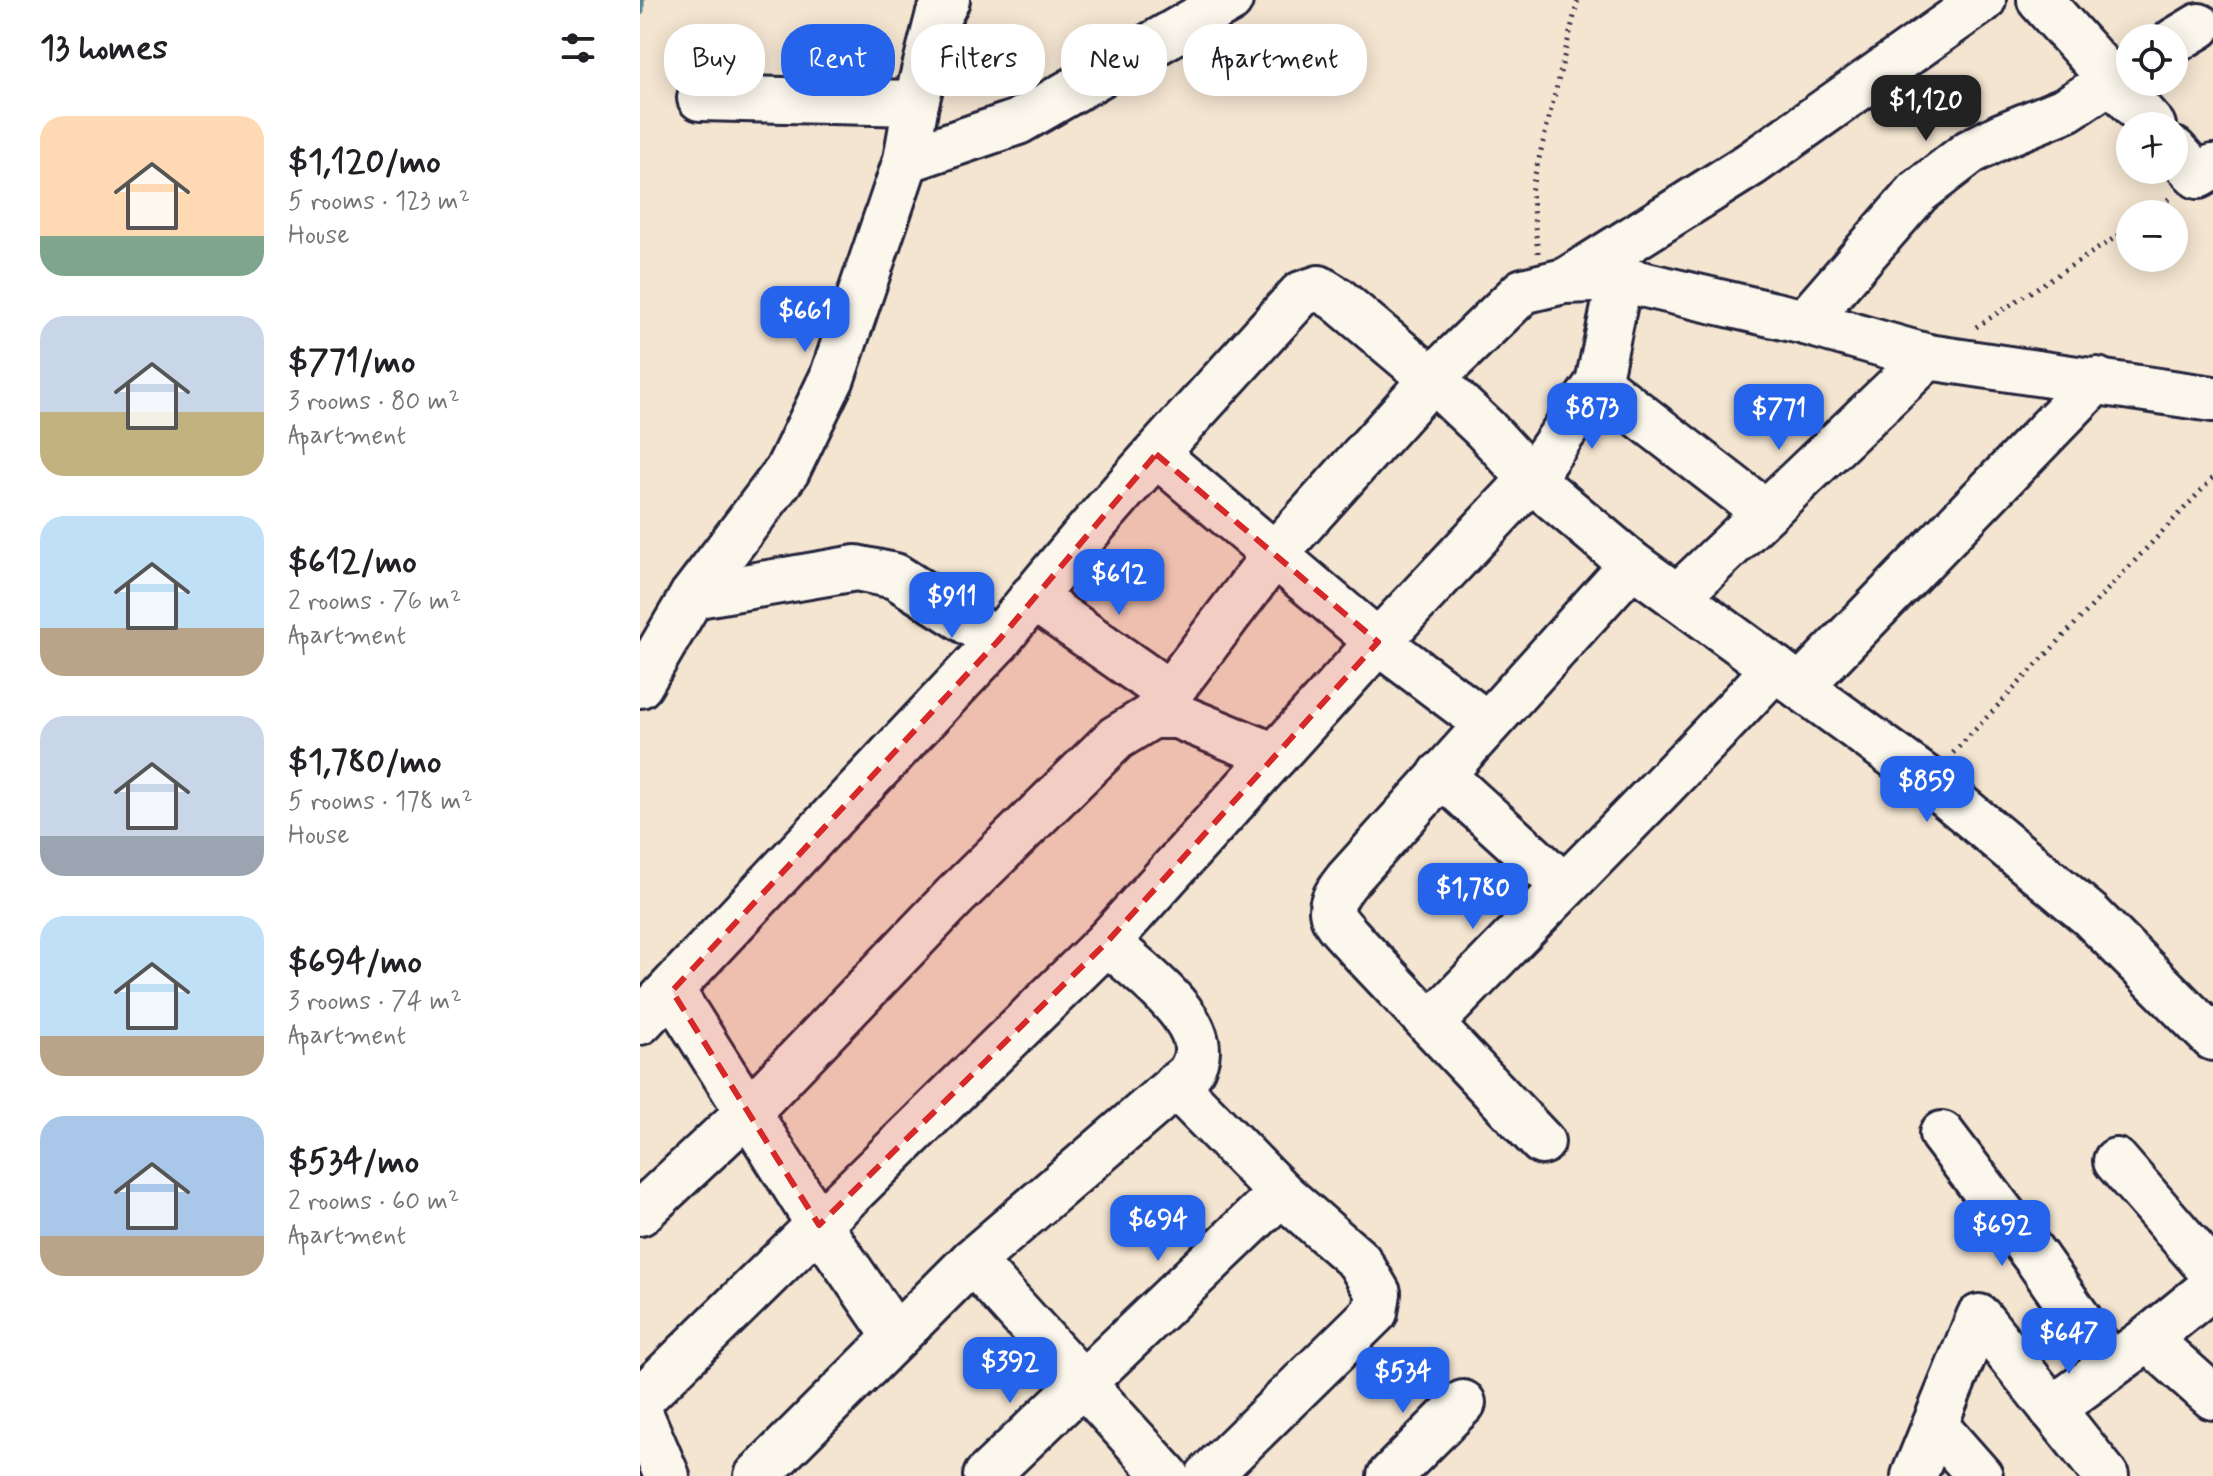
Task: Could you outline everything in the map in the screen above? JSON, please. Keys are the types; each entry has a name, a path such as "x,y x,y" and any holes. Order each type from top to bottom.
{"street":[{"path":"640,685 692,596 787,471 832,378 906,160 916,103 938,17 947,0"},
{"path":"906,160 1018,122 1174,15 1230,0"},
{"path":"1553,284 1751,164 1983,0"},
{"path":"2040,0 2116,70"},
{"path":"1805,322 1918,192 1970,152 2067,109 2116,77"},
{"path":"700,98 916,103"},
{"path":"2188,165 2198,176 2213,167"},
{"path":"640,1400 1107,942 1378,642 1531,479 1598,383 1620,279"},
{"path":"640,1213 749,1111 976,875 1116,738 1160,704 1274,555 1432,379 1523,291 1553,284 1620,279 1805,322 1928,357 2213,399"},
{"path":"640,1022 998,641 1032,597 1156,454 1301,294 1319,288 1337,299 1432,379 1485,429 1531,479 1632,564 1928,780 2090,915 2213,1038"},
{"path":"1677,597 1928,357"},
{"path":"1431,1024 1723,725 1787,677 2097,380"},
{"path":"1598,383 1765,512"},
{"path":"1156,454 1378,642 1487,724"},
{"path":"1542,1142 1334,920 1331,909 1335,896 1347,880 1632,564"},
{"path":"692,596 856,568 895,576 998,641"},
{"path":"1032,597 1177,716 1275,756"},
{"path":"1441,774 1564,886"},
{"path":"757,1476 972,1261 1189,1074 1198,1055 1197,1040 1184,1014 1107,942"},
{"path":"672,991 819,1225 896,1337"},
{"path":"1175,1085 1281,1193 1359,1261 1378,1293 1375,1312 1208,1476"},
{"path":"1942,1134 2037,1259 2111,1365"},
{"path":"2116,1161 2213,1273"},
{"path":"986,1476 1281,1193"},
{"path":"972,1261 1167,1476"},
{"path":"2052,1409 2148,1339 2213,1286"},
{"path":"1914,1476 1979,1317 2106,1476"},
{"path":"2148,1339 2213,1397"},
{"path":"1390,1476 1463,1403"},
{"path":"640,1413 667,1476"},
{"path":"1935,1425 1980,1476"}],"path":[{"path":"1553,284 1531,191 1578,0"},
{"path":"1928,357 2016,304 2116,237"},
{"path":"1928,780 2213,478"}],"highlighted area":[{"path":"1156,454 1378,642 1107,942 819,1225 672,991 998,641"}],"waterway":[{"path":"640,0 640,11"}]}
